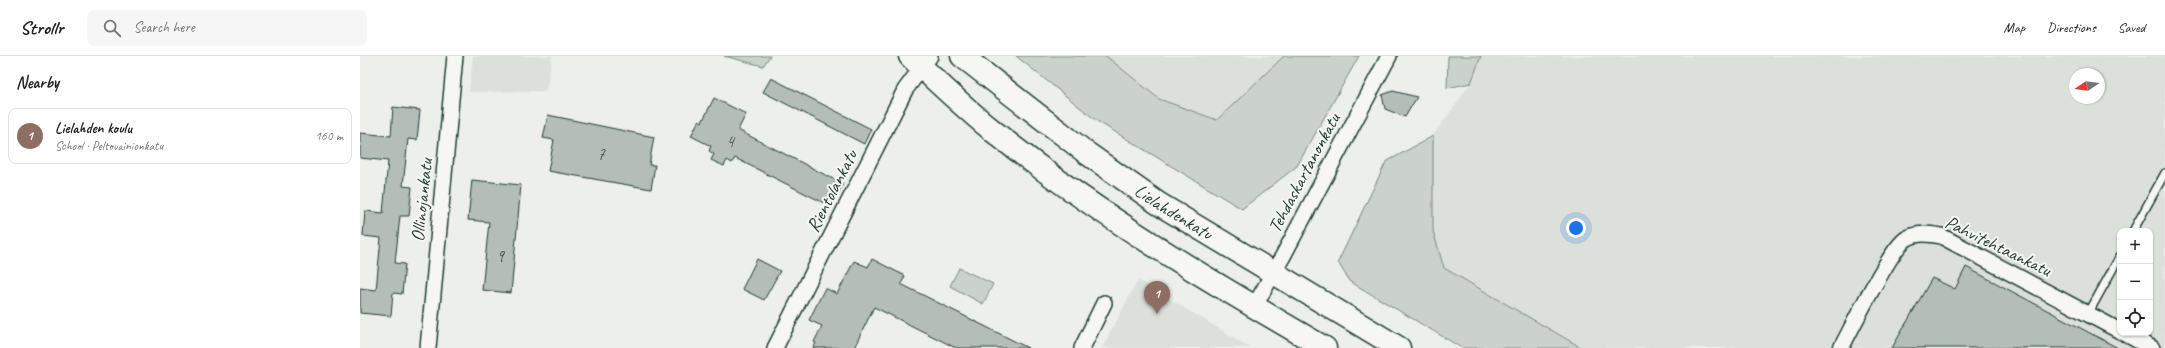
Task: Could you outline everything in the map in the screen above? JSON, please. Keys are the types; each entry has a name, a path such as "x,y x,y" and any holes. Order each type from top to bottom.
{"main road":[{"name":"Lielahdenkatu","path":"962,56 1017,101 1160,204 1273,274 1400,348"},
{"name":"Lielahdenkatu","path":"921,60 993,131 1050,174 1138,236 1254,307 1325,348"}],"street":[{"name":"Ollinojankatu","path":"428,348 455,56"},
{"name":"Tehdaskartanonkatu","path":"1254,307 1389,56"},
{"name":"Rientolankatu","path":"775,348 921,60"},
{"name":"Pahvitehtaankatu","path":"1841,348 1891,258 1905,240 1925,233 1941,236 2117,329"},
{"path":"1082,348 1104,303"},
{"path":"2130,336 2152,348"}],"lane":[{"path":"2136,228 2165,173"},
{"path":"2088,314 2117,261"}],"shaded area":[{"path":"473,56 552,56 546,91 469,92"},
{"path":"724,56 770,56 763,66"},
{"path":"1016,56 1106,56 1159,99 1217,120 1284,56 1359,56 1297,166 1242,209 1097,121"},
{"path":"1106,56 1284,56 1217,120 1159,99"},
{"path":"1448,56 1481,56 1471,83 1447,88"},
{"path":"1481,56 2165,56 2165,348 1582,348 1444,268 1433,231 1433,136 1471,83"},
{"path":"1433,136 1433,231 1444,268 1582,348 1462,348 1349,281 1338,262 1386,162"},
{"path":"959,268 993,284 983,304 950,286"},
{"path":"1138,280 1251,348 1102,348"}],"building":[{"path":"771,78 871,129 864,144 763,92"},
{"path":"1393,91 1417,97 1405,117 1385,109 1382,95"},
{"path":"714,98 746,114 738,130 843,184 836,197 833,196 828,205 735,158 732,163 727,160 724,166 711,160 714,154 709,151 711,146 691,136 699,120 702,122"},
{"path":"393,107 420,110 417,140 408,139 403,186 412,187 409,216 400,216 395,263 405,264 402,294 393,293 391,316 360,313 360,288 376,290 381,238 363,236 365,211 383,213 388,161 360,158 360,133 391,136"},
{"path":"548,115 654,137 649,165 655,165 651,189 548,171 554,140 543,138"},
{"path":"472,180 521,185 511,293 482,290 489,222 468,220"},
{"path":"757,259 780,271 764,300 742,289"},
{"path":"872,259 905,276 901,284 1028,348 956,348 874,307 854,348 813,348 816,343 814,342 822,326 809,320 825,288 837,294 854,261 868,267"},
{"path":"1966,267 2118,348 1892,348 1932,278 1955,289"}],"place":[{"name":"Lielahden koulu","path":"1157,314"}]}
